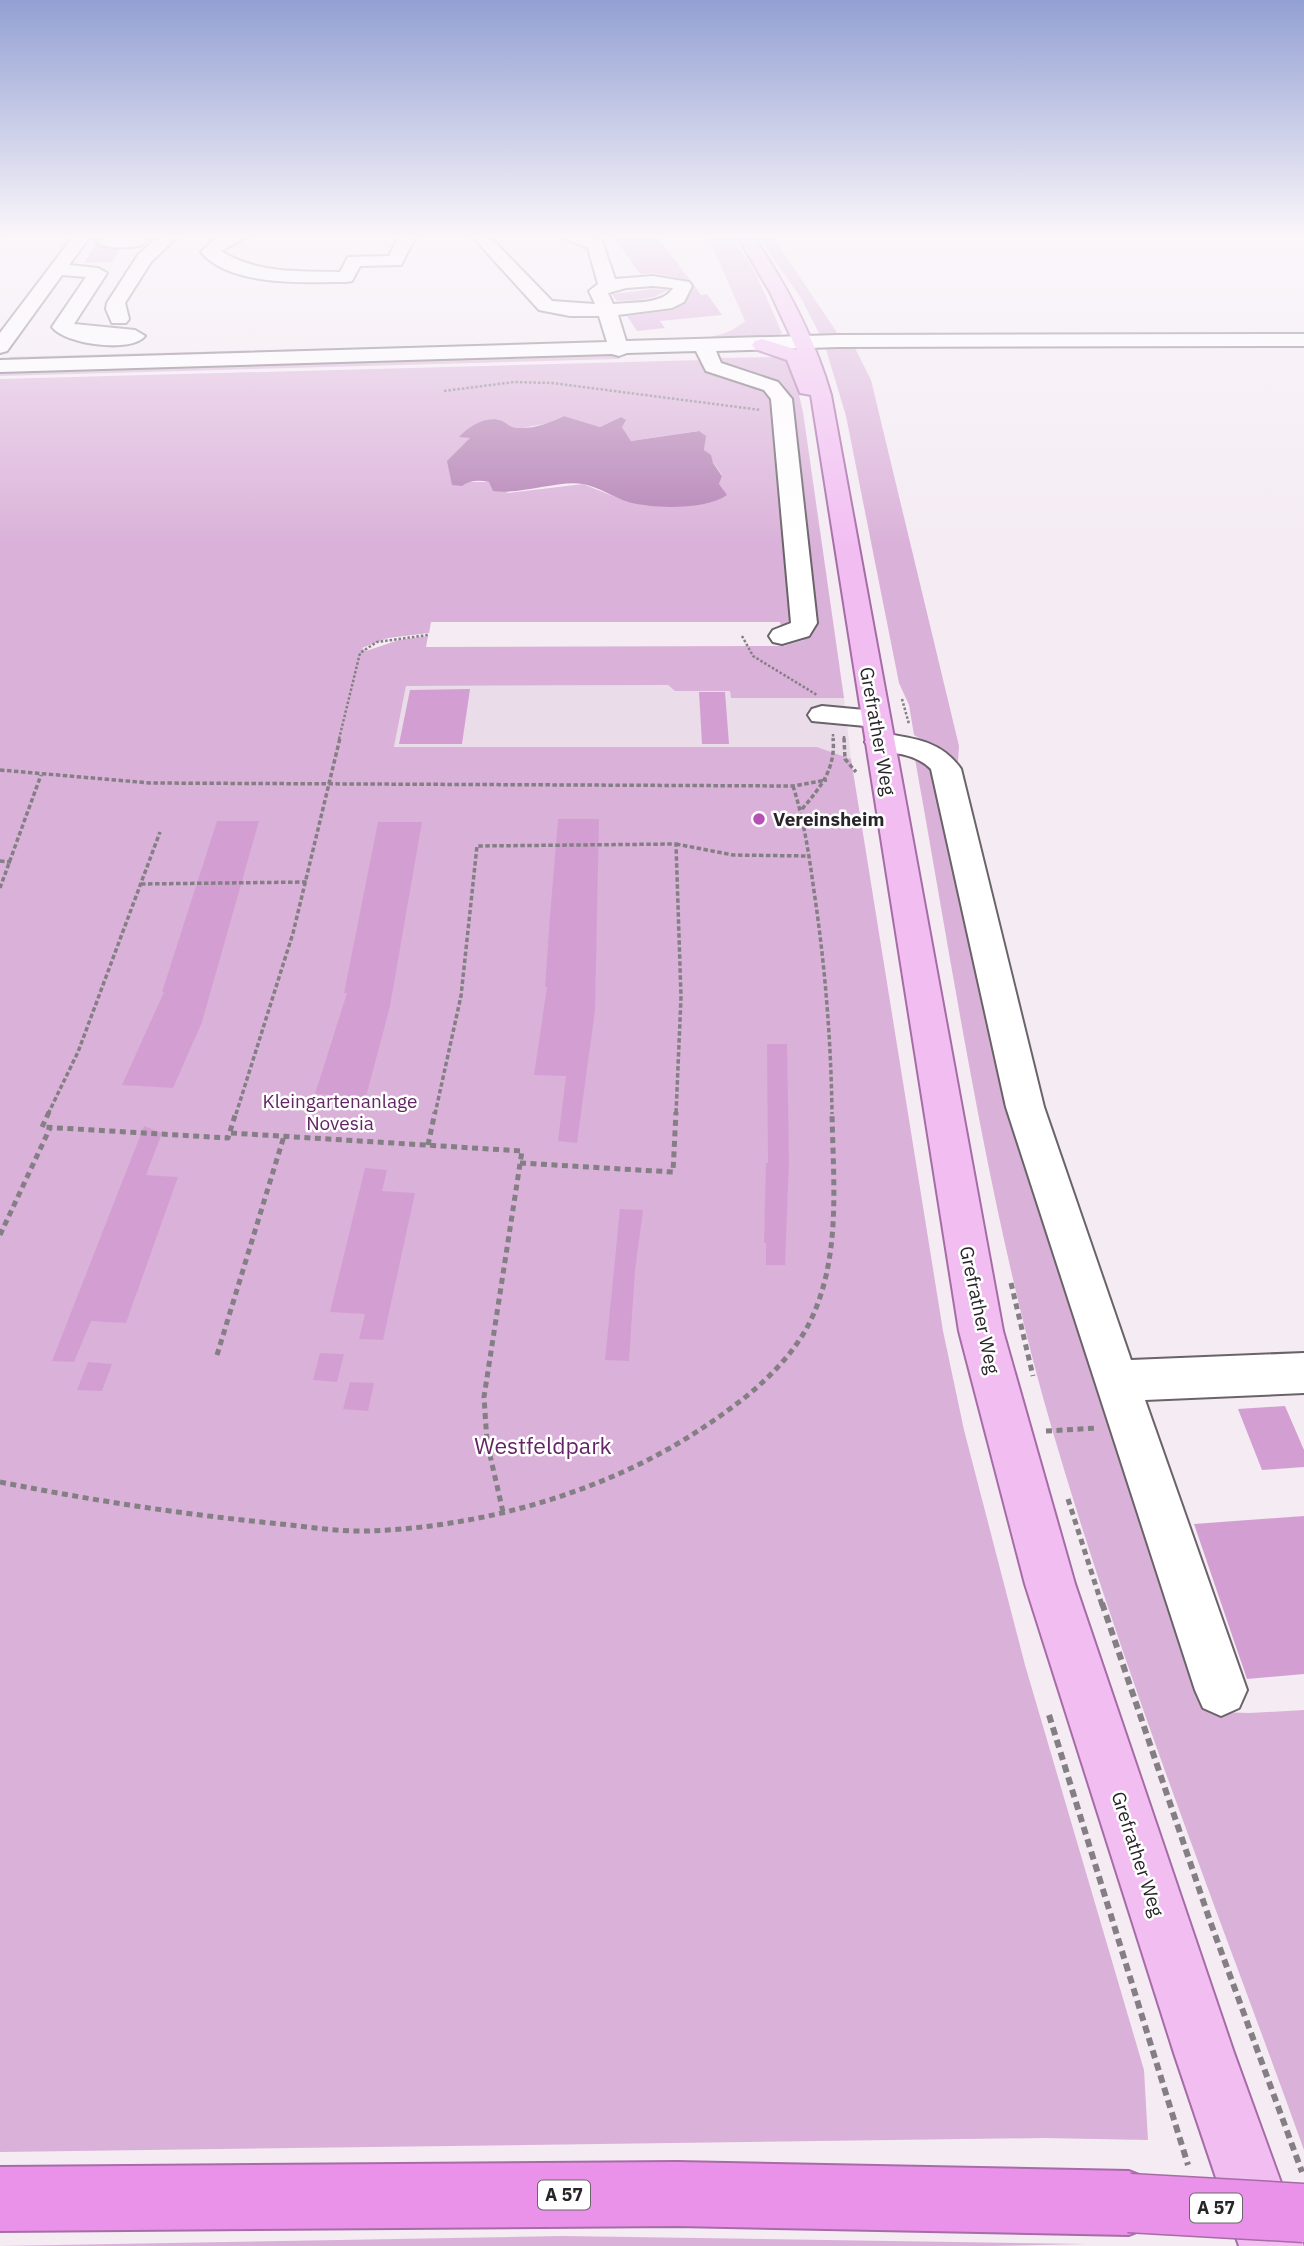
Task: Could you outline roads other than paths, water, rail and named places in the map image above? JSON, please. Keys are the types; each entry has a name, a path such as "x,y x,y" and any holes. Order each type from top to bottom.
{"highway":[{"name":"A 57","path":"0,2199 677,2194 1129,2203 1304,2213"}],"main road":[{"path":"762,345 777,339"},
{"name":"Grefrather Weg","path":"804,339 829,434 869,722 981,1331 1050,1584 1203,2053 1272,2246"},
{"path":"762,345 796,356 816,426 829,434"}],"street":[{"path":"592,339 618,344"},
{"path":"616,339 618,344"},
{"path":"0,366 618,344 704,347 1304,341"},
{"path":"704,347 713,367 761,382 777,391 781,399 804,623 800,630 782,636"},
{"path":"869,722 935,756 946,769 1025,1107 1221,1690"},
{"path":"1115,1381 1304,1373"}],"place":[{"name":"Vereinsheim","path":"759,819"}],"park label":[{"name":"Kleingartenanlage Novesia","path":"340,1112"},
{"name":"Westfeldpark","path":"543,1446"}]}
